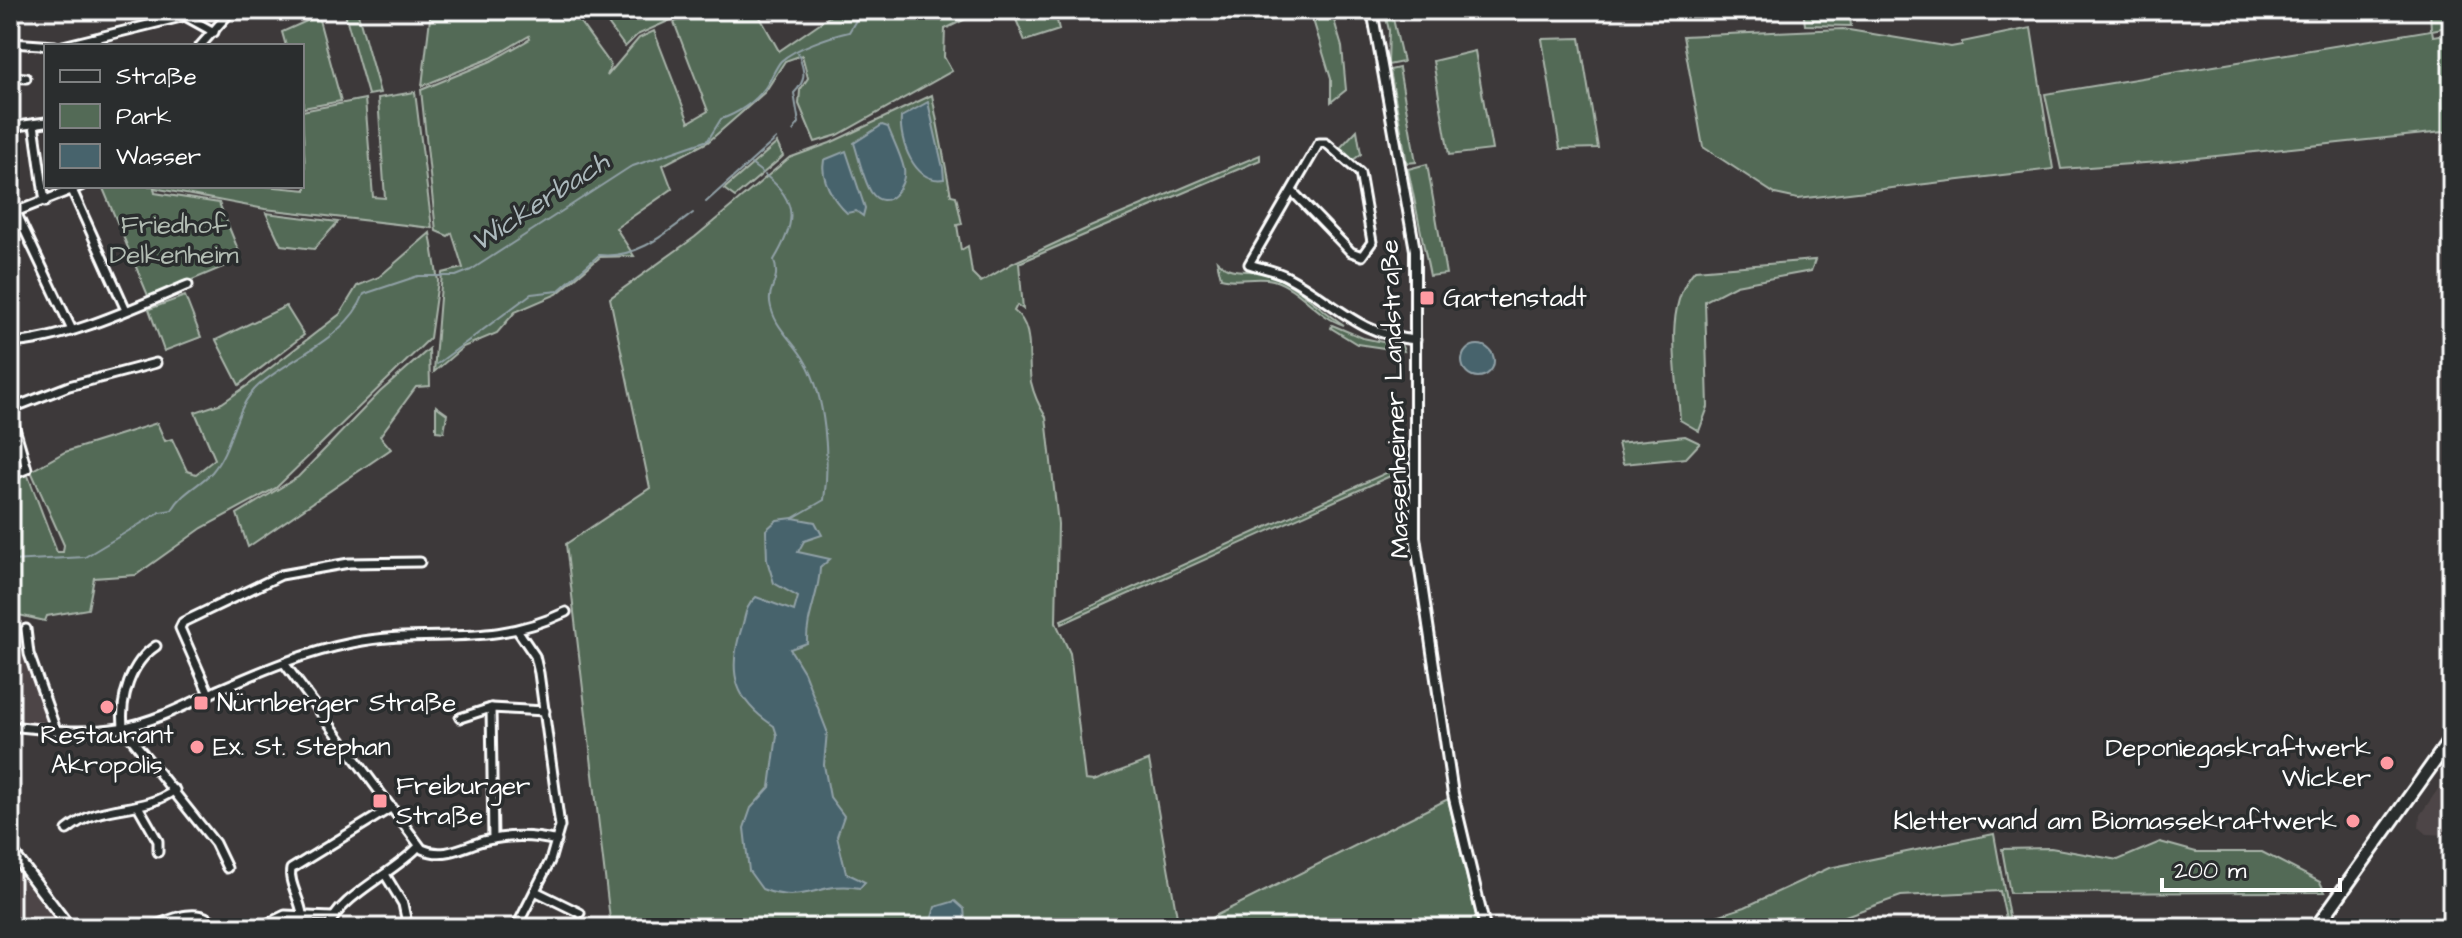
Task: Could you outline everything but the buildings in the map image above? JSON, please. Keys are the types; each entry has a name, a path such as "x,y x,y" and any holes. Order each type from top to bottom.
{"main road":[{"path":"2316,928 2452,737"},
{"path":"10,849 70,928"}],"street":[{"path":"202,44 232,10"},
{"name":"Massenheimer Landstraße","path":"1372,10 1415,250 1415,537 1453,794 1485,928"},
{"path":"71,44 185,16 214,32"},
{"path":"26,78 11,77 12,44 44,45"},
{"path":"10,127 44,122"},
{"path":"34,124 45,202"},
{"path":"1292,191 1351,252 1362,256 1368,252 1372,242 1364,184 1354,167 1326,143 1319,143 1249,264 1283,274 1369,330 1416,340"},
{"path":"71,328 13,213 76,188"},
{"path":"72,190 126,310"},
{"path":"10,343 30,341 71,328 188,285"},
{"path":"10,476 27,469 10,410 69,386 156,363"},
{"path":"209,694 180,628 183,622 281,575 349,563 420,562"},
{"path":"10,726 56,730 123,728 155,719 284,663 353,643 518,631 566,612"},
{"path":"26,629 29,654 56,730"},
{"path":"516,928 557,841 559,808 535,656 518,631"},
{"path":"156,646 141,659 128,682 123,728 175,790 224,856 227,868"},
{"path":"284,663 419,846 432,852 452,852 493,839 516,836 557,841"},
{"path":"460,718 491,708 545,711"},
{"path":"491,708 493,839"},
{"path":"67,830 90,813 138,806 175,790"},
{"path":"138,806 158,841 158,852"},
{"path":"302,914 300,898 290,878 291,869 392,807"},
{"path":"329,928 332,917 341,905 386,876 419,846"},
{"path":"386,876 403,904 408,928"},
{"path":"535,891 580,913"},
{"path":"150,928 193,914 210,918 218,928"},
{"path":"258,928 274,918 302,914 332,917"}],"shaded area":[{"path":"10,655 25,656 47,720 43,724 16,721 10,706"},
{"path":"2452,769 2452,835 2427,834 2419,827 2420,815"},
{"path":"11,859 64,928 10,928"}],"green space":[{"path":"344,10 357,10 380,93 368,95"},
{"path":"431,10 571,10 611,65 607,76 639,38 654,31 689,122 708,111 674,22 702,10 756,10 779,51 830,16 827,10 984,10 945,29 944,57 952,71 838,135 815,142 799,104 800,90 808,78 802,55 785,61 765,92 708,142 663,165 672,189 616,228 634,256 600,257 557,294 515,312 497,333 463,347 434,372 442,273 463,268 452,233 448,236 436,231 421,90 491,61 530,39 529,36 491,58 422,86"},
{"path":"598,10 693,10 637,35 625,47"},
{"path":"1012,10 1055,10 1059,30 1025,41"},
{"path":"1310,10 1331,10 1342,47 1346,90 1331,102 1331,79"},
{"path":"1384,10 1391,10 1403,62 1388,65 1389,30"},
{"path":"1803,10 1849,10 1851,26 1805,25"},
{"path":"2430,10 2452,10 2452,26 2432,30 2433,36 2452,33 2452,131 2159,162 2061,169 2045,94 2431,30"},
{"path":"318,16 341,101 304,108 304,44 285,44 282,32"},
{"path":"2031,28 2053,169 1798,199 1775,194 1703,147 1683,36 1843,29 1951,47"},
{"path":"1580,38 1598,148 1560,149 1542,39"},
{"path":"1475,51 1492,150 1449,155 1433,61"},
{"path":"1399,68 1416,162 1407,163 1390,70"},
{"path":"415,92 432,228 265,209 154,188 306,190 304,111 365,99 373,197 385,198 378,98"},
{"path":"932,95 951,195 956,196 962,224 957,225 961,250 968,246 972,273 981,282 1013,263 1090,227 1260,155 1260,160 1019,263 1023,309 1017,305 1014,311 1021,317 1028,334 1031,382 1046,417 1058,524 1056,623 1070,653 1085,780 1094,781 1149,760 1179,928 611,928 566,544 650,488 610,298 695,237 789,158 830,143"},
{"path":"1357,130 1361,154 1352,161 1339,149"},
{"path":"777,143 783,156 780,159 735,197 724,189"},
{"path":"1427,164 1446,274 1430,276 1408,169"},
{"name":"Friedhof Delkenheim","path":"103,188 154,188 155,193 219,203 242,259 149,298"},
{"path":"266,213 338,222 314,249 281,245"},
{"path":"430,233 438,281 430,338 276,488 202,528 136,575 94,578 88,609 47,616 45,621 10,613 10,479 27,473 57,552 63,552 64,545 31,471 65,452 157,423 165,441 172,439 187,471 196,474 215,459 195,412 222,403 251,383 340,314 357,286 379,277"},
{"path":"1815,260 1811,271 1736,285 1705,301 1708,407 1699,431 1680,420 1675,322 1678,303 1695,270"},
{"path":"1217,261 1229,269 1262,272 1279,279 1344,325 1325,316 1292,289 1273,280 1221,278"},
{"path":"185,296 201,337 164,351 149,309"},
{"path":"286,306 304,335 239,385 216,340"},
{"path":"1332,325 1363,338 1402,346 1404,351 1357,344 1331,328"},
{"path":"429,349 430,386 416,387 380,436 391,449 248,547 237,514 298,477 380,392"},
{"path":"436,406 447,414 444,432 436,431"},
{"path":"1685,436 1700,443 1686,458 1623,464 1618,443"},
{"path":"1408,463 1408,468 1062,624 1061,620"},
{"path":"1448,799 1479,928 1191,928"},
{"path":"1994,834 2011,928 2008,928 2000,891 1901,896 1812,928 1679,928 1745,907 1829,868"},
{"path":"2160,842 2196,852 2262,852 2320,882 2325,892 2010,893 2002,849 2051,848 2118,860"}],"water":[{"path":"928,102 944,179 933,179 917,168 910,159 903,138 901,117"},
{"path":"882,125 888,127 904,169 899,190 883,200 877,198 868,187 854,143"},
{"path":"846,151 865,208 863,216 856,211 847,213 842,208 829,189 824,174 824,160"},
{"path":"1478,345 1489,350 1494,361 1489,372 1478,377 1467,372 1462,361 1467,350"},
{"path":"793,518 815,522 822,535 804,541 798,552 830,559 820,568 807,643 790,649 804,672 827,731 824,765 830,797 844,816 837,836 846,873 865,882 860,888 834,887 790,895 762,889 749,871 744,828 751,808 770,787 777,735 774,726 743,696 735,673 735,660 746,612 756,597 794,611 798,597 774,583 767,560 766,530 777,520"},
{"path":"955,901 964,909 966,928 938,928 931,921 935,907"}],"waterway":[{"name":"Wickerbach","path":"10,561 85,557 160,512 172,510 219,462 250,394 333,334 346,322 364,294 418,276 456,276 471,270 630,167 708,140 721,119 745,107 761,93 781,61 804,47 849,32 862,10"},
{"path":"793,131 799,123 794,93 804,74 798,53"},
{"path":"706,202 776,139"},
{"path":"751,164 763,173"},
{"path":"765,175 784,195 790,214 790,225 774,260 776,274 770,296 772,311 812,375 825,429 827,466 824,500 793,518"},
{"path":"437,364 531,294 558,291 599,255 625,253 649,244 693,213"}],"place":[{"name":"Gartenstadt","path":"1427,298"},
{"name":"Nürnberger Straße","path":"201,703"},
{"name":"Restaurant Akropolis","path":"107,707"},
{"name":"Ex. St. Stephan","path":"197,747"},
{"name":"Deponiegaskraftwerk Wicker","path":"2387,763"},
{"name":"Freiburger Straße","path":"380,801"},
{"name":"Kletterwand am Biomassekraftwerk","path":"2353,821"}]}
